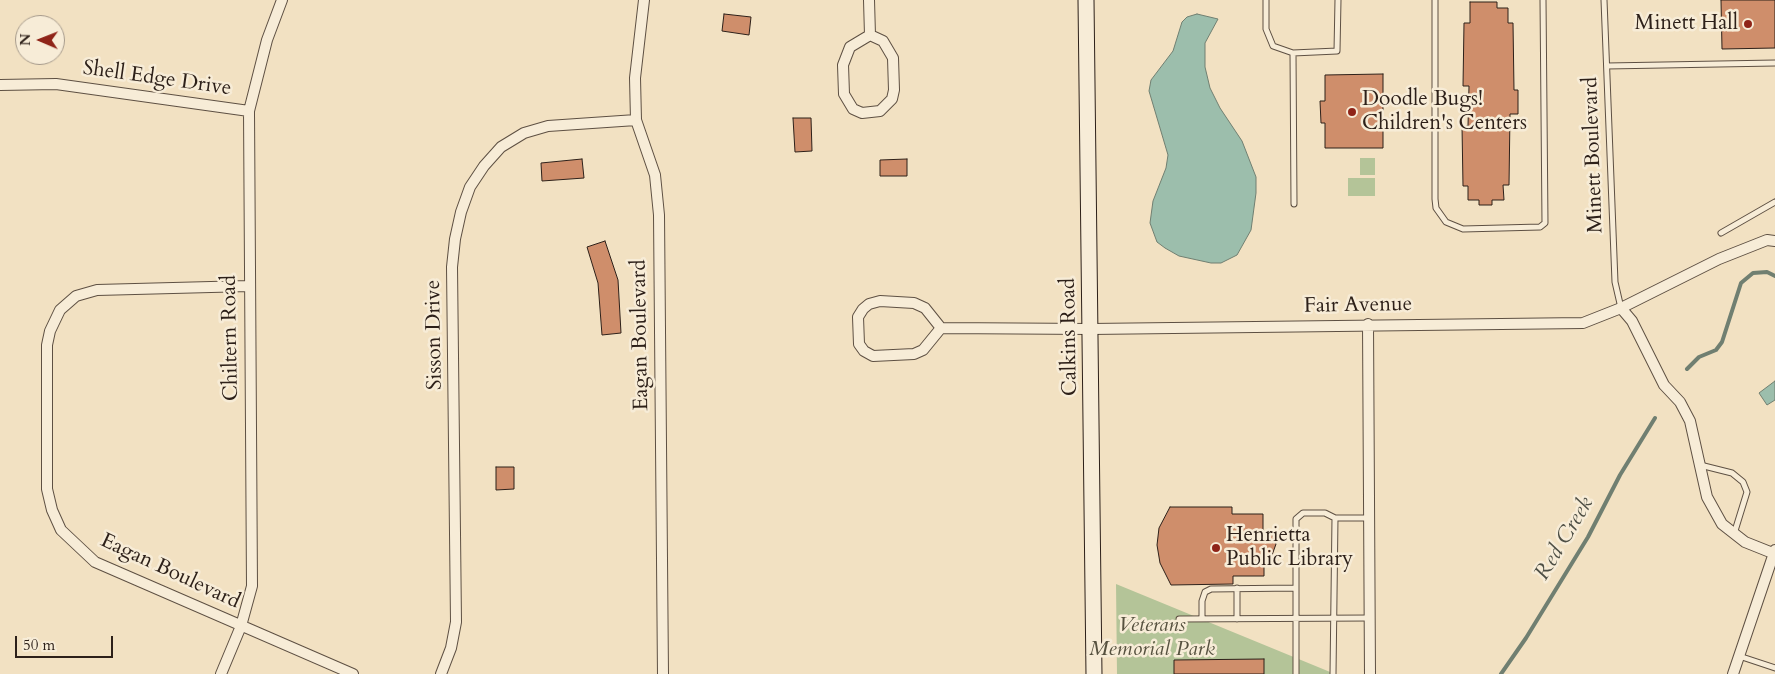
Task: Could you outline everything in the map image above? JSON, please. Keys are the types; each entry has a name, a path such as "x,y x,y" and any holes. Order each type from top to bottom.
{"main road":[{"name":"Calkins Road","path":"1086,0 1092,329 1094,674"}],"street":[{"name":"Chiltern Road","path":"221,674 249,604 254,565 248,286 249,111 267,40 282,0"},
{"name":"Eagan Boulevard","path":"644,0 635,78 636,120 655,175 658,215 663,674"},
{"path":"869,0 870,34"},
{"path":"870,34 883,41 893,58 894,90 892,99 880,112 862,113 853,109 844,94 843,65 850,47 870,34"},
{"name":"Shell Edge Drive","path":"0,86 56,84 249,111"},
{"name":"Sisson Drive","path":"441,674 451,648 456,622 452,267 455,239 461,212 470,187 484,166 502,147 524,133 548,126 636,120"},
{"name":"Fair Avenue","path":"941,328 1092,329 1368,324 1583,323 1621,308 1719,259 1767,240 1775,242"},
{"name":"Eagan Boulevard","path":"248,286 86,292 72,299 60,310 50,331 47,345 47,488 52,510 61,530 95,562 353,674"},
{"path":"880,301 914,303 925,308 941,328 924,350 914,354 873,356 864,351 859,344 858,317 863,308 880,301"},
{"path":"1621,308 1632,321 1664,385 1680,402 1690,421 1707,496 1722,524 1745,542 1775,553 1733,674"},
{"path":"1368,324 1370,674"}],"lane":[{"path":"1266,0 1266,28 1273,46 1292,53 1337,51 1338,0"},
{"path":"1435,0 1436,208 1446,222 1463,229 1540,227 1545,223 1543,0"},
{"name":"Minett Boulevard","path":"1604,0 1615,282 1621,308"},
{"path":"1292,53 1294,204"},
{"path":"1607,66 1775,63"},
{"path":"1722,233 1775,202"},
{"path":"1700,465 1725,471 1744,482 1747,492 1734,535"},
{"path":"1296,674 1296,519 1303,512 1325,513 1334,518 1369,518"},
{"path":"1333,674 1334,518"},
{"path":"1237,588 1238,619"},
{"path":"1202,619 1202,601 1205,592 1211,589 1296,588"},
{"path":"1180,619 1369,618"},
{"path":"1739,656 1775,668"}],"green space":[{"path":"1360,158 1375,158 1375,175 1360,175"},
{"path":"1348,178 1375,178 1375,196 1348,196"},
{"name":"Veterans Memorial Park","path":"1116,584 1335,674 1117,674"}],"shaded area":[{"path":"1197,14 1218,19 1205,43 1205,67 1210,88 1220,108 1242,141 1256,177 1256,193 1251,230 1237,255 1221,263 1211,263 1179,256 1157,242 1150,223 1153,201 1166,168 1168,155 1149,91 1151,80 1173,51 1182,22 1187,17"},
{"path":"1775,381 1775,400 1767,405 1759,393"}],"building":[{"name":"Minett Hall","path":"1721,0 1775,0 1775,48 1722,49"},
{"path":"1470,2 1497,2 1497,8 1508,8 1508,23 1513,23 1514,90 1518,90 1518,114 1510,114 1509,185 1503,185 1504,200 1492,200 1492,205 1479,205 1479,200 1468,200 1468,186 1463,186 1462,126 1468,126 1469,86 1463,86 1464,23 1470,23"},
{"path":"724,14 751,17 749,35 722,31"},
{"name":"Doodle Bugs! Children's Centers","path":"1383,74 1383,148 1325,148 1325,123 1321,123 1320,101 1325,101 1325,75"},
{"path":"793,118 811,118 812,151 795,152"},
{"path":"582,159 584,178 542,181 541,163"},
{"path":"907,159 907,176 880,176 880,160"},
{"path":"605,241 618,280 621,333 602,335 598,283 587,247"},
{"path":"496,467 514,467 514,489 496,490"},
{"name":"Henrietta Public Library","path":"1170,507 1232,507 1232,514 1263,514 1263,531 1271,531 1276,544 1271,558 1264,558 1264,576 1233,576 1233,584 1171,585 1160,563 1157,545 1159,528"},
{"path":"1264,659 1264,674 1174,674 1174,660"}],"waterway":[{"name":"Red Creek","path":"1687,369 1699,357 1716,350 1722,342 1741,283 1753,273 1767,272 1775,276"},
{"name":"Red Creek","path":"1501,674 1526,638 1588,537 1620,475 1655,418"}],"place":[{"name":"Minett Hall","path":"1748,24"},
{"name":"Doodle Bugs! Children's Centers","path":"1352,112"},
{"name":"Henrietta Public Library","path":"1216,548"}]}
